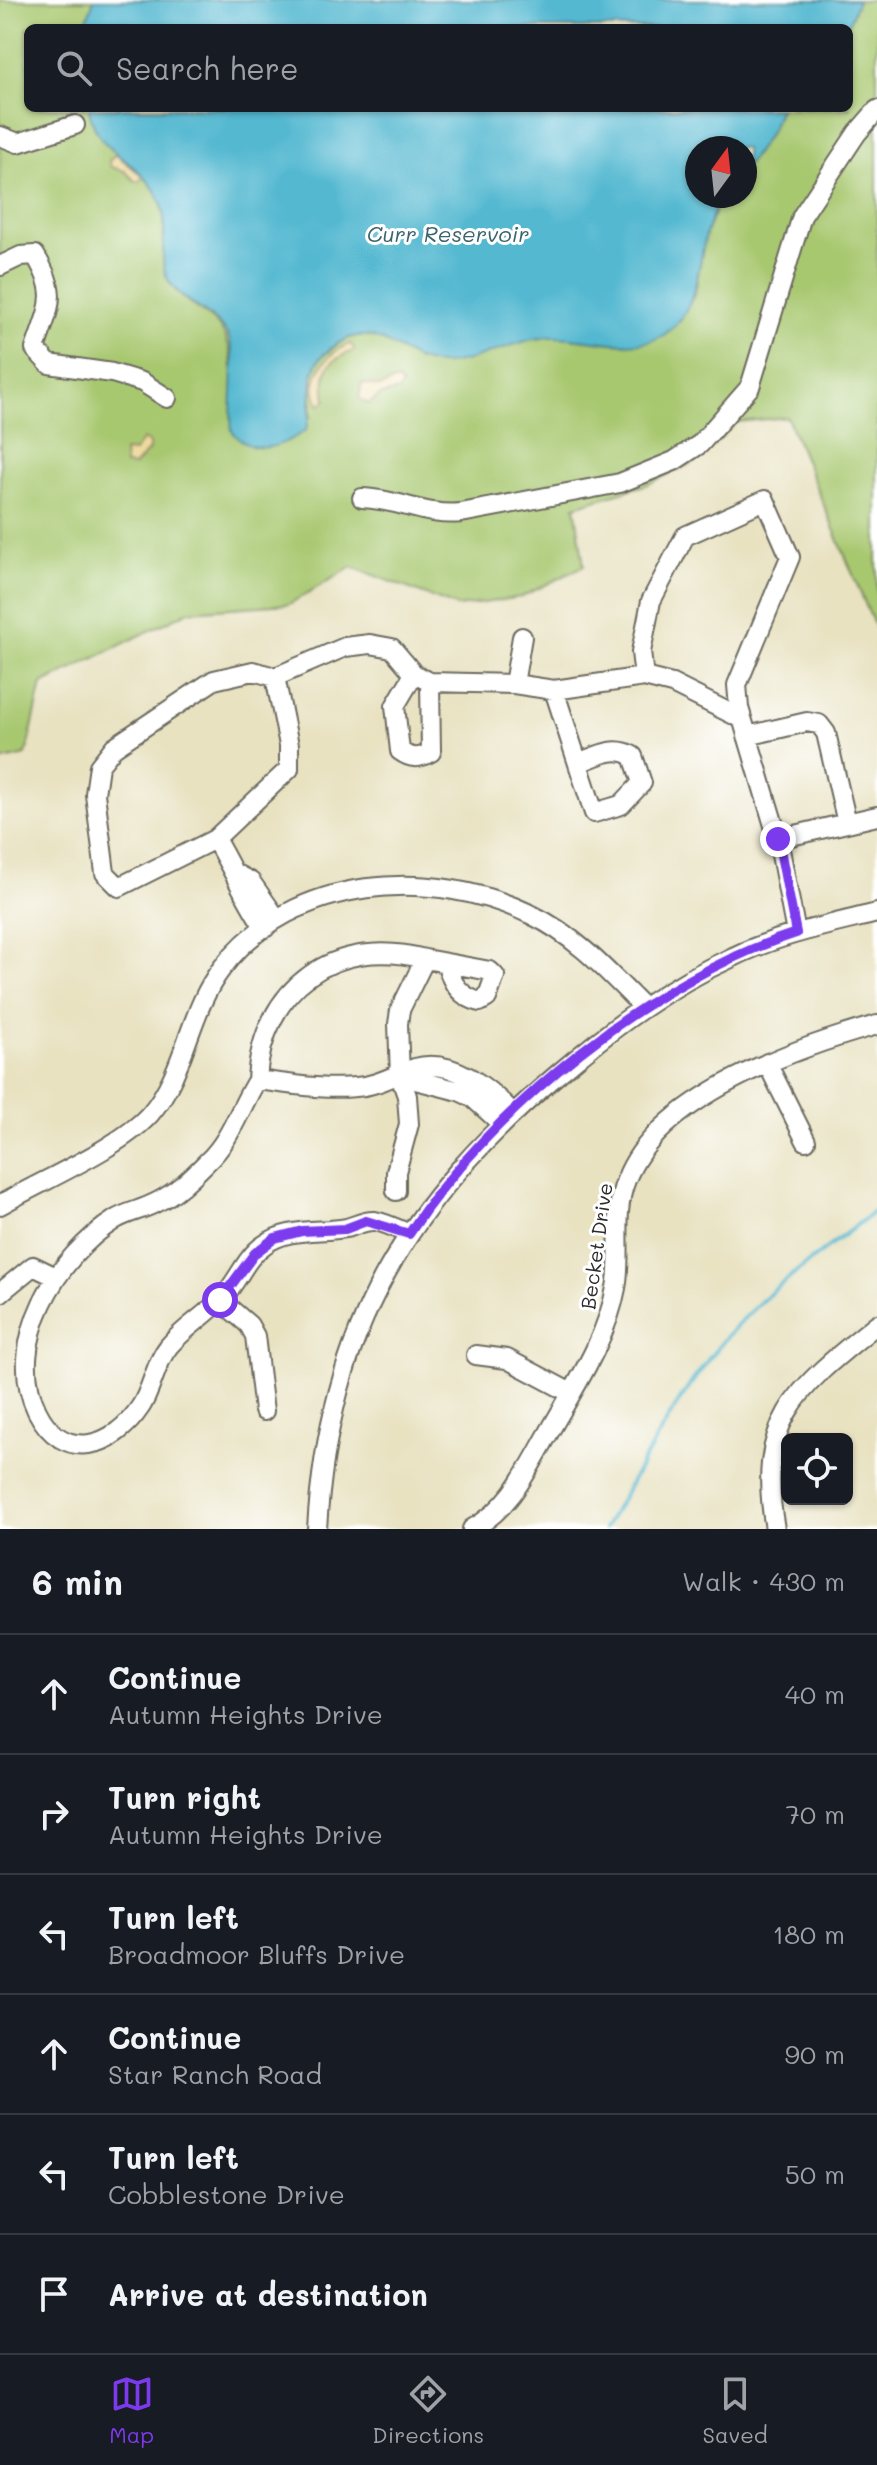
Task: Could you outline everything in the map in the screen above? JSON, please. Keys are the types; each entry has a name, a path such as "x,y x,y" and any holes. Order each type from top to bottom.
{"street":[{"path":"362,498 391,499 442,515 461,513 620,483 674,461 700,444 750,387 802,216 857,133 877,110"},
{"path":"0,136 18,143 75,125"},
{"path":"0,266 21,256 35,255 51,280 51,301 35,349 49,364 112,373 142,382 167,398"},
{"path":"644,677 641,652 651,601 685,536 765,500 790,557 737,685 744,728 778,839 796,933"},
{"path":"514,684 522,637"},
{"path":"275,677 289,745 289,769 215,839 119,887 105,873 95,794 99,766 114,747 214,680 253,671 275,677 345,647 370,644 392,648 422,678 554,690 644,677 672,684 744,728 807,722 819,724 826,733 847,823"},
{"path":"554,690 578,763"},
{"path":"778,839 877,816"},
{"path":"215,839 236,874 238,888 271,924"},
{"path":"0,1205 112,1142 148,1116 171,1080 195,1013 209,986 238,949 271,924 335,894 377,887 418,886 475,894 532,915 559,931 579,945 643,1007"},
{"path":"317,1529 326,1445 343,1374 374,1294 440,1188 507,1118 643,1007 733,956 796,933 877,913"},
{"path":"409,1234 366,1221 345,1229 302,1231 275,1238 255,1253 220,1300 170,1346 148,1395 124,1425 103,1439 77,1446 56,1438 46,1427 32,1399 28,1381 33,1328 56,1277 105,1227 117,1218 159,1201 210,1160 226,1139 241,1105 257,1080 259,1050 284,1001 324,966 360,954 398,952 447,964"},
{"path":"396,1191 396,1172 409,1124 407,1096 400,1076 397,1036 400,1010 425,959"},
{"name":"Becket Drive","path":"472,1529 508,1503 571,1393 609,1318 619,1267 622,1191 635,1161 660,1132 737,1077 792,1051 877,1025"},
{"path":"767,1063 806,1141"},
{"path":"257,1080 325,1089 360,1087 400,1076 417,1067 451,1071 483,1085 507,1118"},
{"path":"0,1293 33,1266 56,1277"},
{"path":"220,1300 249,1325 255,1336 264,1411"},
{"path":"775,1529 768,1476 775,1439 789,1407 810,1380 877,1324"},
{"path":"476,1355 507,1359 571,1393"}],"green space":[{"path":"0,0 94,0 85,24 24,24 24,112 90,112 99,135 140,173 158,196 164,218 163,265 171,285 219,327 226,337 232,369 311,417 313,376 319,359 346,338 365,334 385,339 418,361 484,354 514,342 549,337 660,337 682,318 695,293 705,235 717,208 757,208 757,151 778,112 853,112 853,24 849,24 858,0 877,0 877,632 787,417 737,422 698,460 648,484 575,506 584,566 521,597 458,607 352,567 289,604 189,611 42,684 26,755 0,761"}],"sand":[{"path":"115,154 143,176 141,180 136,182 125,171 111,167 109,161"},
{"path":"351,344 355,350 338,358 328,368 326,400 320,405 315,387 320,368 334,353"},
{"path":"397,380 402,385 399,391 381,395 368,404 359,398 362,383 380,387"},
{"path":"143,439 149,443 149,450 134,466 125,465 124,451 134,452"}],"water":[{"path":"94,0 858,0 849,24 85,24"},
{"name":"Curr Reservoir","path":"90,112 778,112 757,151 757,136 685,136 685,208 716,208 687,308 677,323 662,336 649,341 621,344 548,337 450,364 423,361 376,338 351,337 325,353 315,368 306,430 268,447 249,445 232,431 233,366 227,334 212,317 182,295 168,278 163,259 164,214 158,196 140,172 100,136"}],"waterway":[{"path":"604,1529 667,1421 720,1344 772,1292 877,1209"}],"route":[{"path":"220,1300 240,1278 255,1253 275,1238 302,1231 345,1229 366,1221 377,1221 409,1234 440,1188 485,1138 643,1007 733,956 796,933 778,839"}]}
